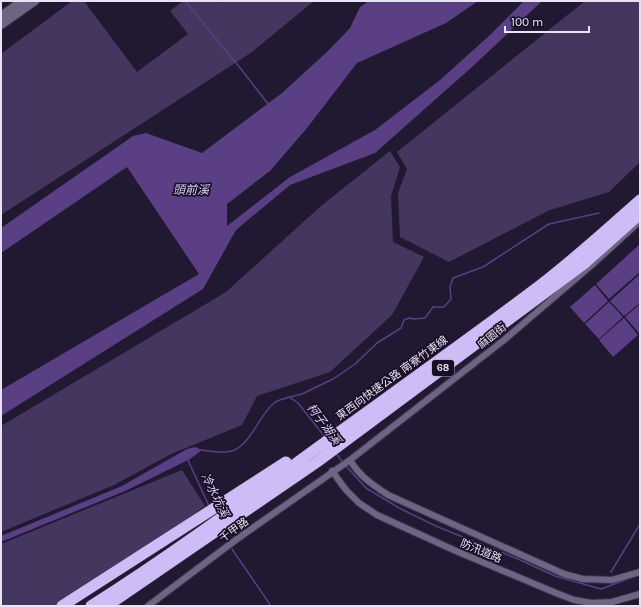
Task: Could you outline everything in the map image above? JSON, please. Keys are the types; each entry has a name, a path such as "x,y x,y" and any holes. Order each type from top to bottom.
{"highway":[{"name":"東西向快速公路 南寮竹東線","path":"107,606 131,585 531,293 640,200"},
{"name":"東西向快速公路 南寮竹東線","path":"91,606 131,585 241,515 317,462 585,263 640,214"},
{"path":"63,605 329,434 368,411"},
{"path":"120,606 203,547 241,515"}],"street":[{"path":"1,16 22,1"},
{"path":"1,26 35,1"},
{"name":"麻園街","path":"332,471 350,460 504,340 593,264 640,221"},
{"path":"350,460 356,470 370,484 388,495 407,505 564,574 583,579 612,580 640,572"},
{"name":"防汛道路","path":"332,471 346,490 359,503 377,515 456,551 556,593 574,600 592,603 612,602 640,594"},
{"name":"千甲路","path":"148,606 237,539 332,471"}],"shaded area":[{"path":"72,1 84,1 137,72 188,34 170,11 183,1 221,1 223,3 225,1 314,1 252,52 1,215 1,54"},
{"path":"585,1 640,1 640,162 609,192 550,210 449,262 400,237 398,193 407,169 397,152"},
{"path":"390,151 400,167 391,196 393,242 424,257 392,315 330,372 257,396 242,425 171,454 114,485 1,532 1,426 226,292 321,206"},
{"path":"182,470 205,506 156,541 57,606 1,606 1,544"}],"water":[{"name":"頭前溪","path":"369,1 478,1 446,23 357,63 307,128 270,171 227,204 227,226 290,177 375,130 440,80 490,35 524,1 542,1 472,67 375,153 290,185 236,230 203,289 1,416 1,390 199,274 127,167 1,253 1,228 133,136 146,133 202,153 282,93 328,51 350,28 360,7"},
{"path":"640,244 640,272 609,299 596,284"},
{"path":"640,274 640,303 624,316 610,301"},
{"path":"595,285 608,301 584,323 570,307"},
{"path":"609,302 623,317 599,339 585,324"},
{"path":"640,304 640,332 639,333 625,317"},
{"path":"624,318 638,335 613,357 599,340"},
{"path":"195,447 202,450 190,459 125,491 1,542 1,536 122,486 187,449"}],"waterway":[{"path":"185,1 268,104"},
{"path":"290,397 302,394 333,379 355,364 377,343 401,328 404,320 409,318 425,318 433,307 444,307 451,299 450,287 453,278 483,267 549,224 599,213"},
{"name":"柯子湖溪","path":"201,450 224,452 239,448 250,436 269,408 279,400 289,397 298,403 325,437"},
{"name":"柯子湖溪","path":"336,453 343,463"},
{"name":"冷水坑溪","path":"187,458 209,506"},
{"name":"柯子湖溪","path":"346,466 366,488 399,508 438,527 518,559 555,576 601,589 633,577"},
{"path":"611,572 640,524"},
{"name":"冷水坑溪","path":"223,532 228,543"},
{"name":"冷水坑溪","path":"232,549 271,606"}]}
